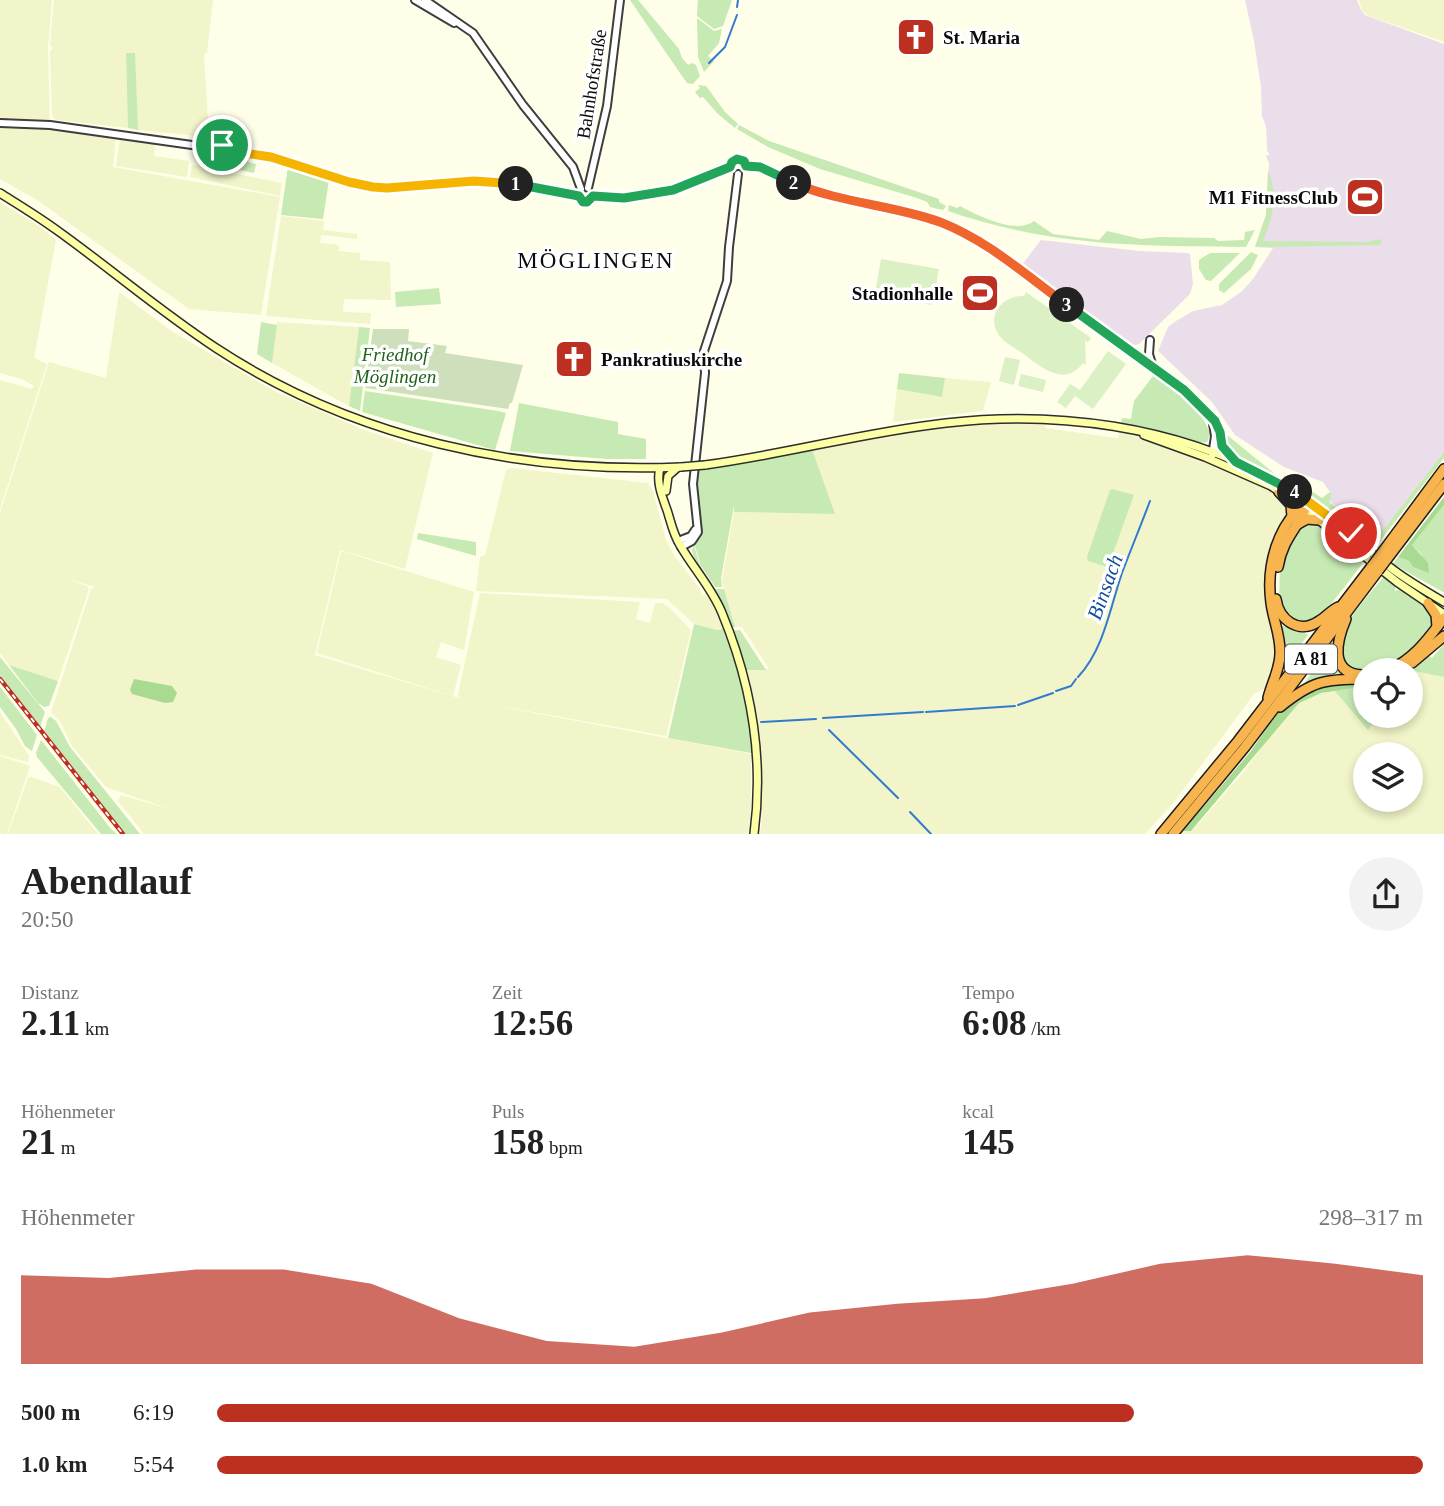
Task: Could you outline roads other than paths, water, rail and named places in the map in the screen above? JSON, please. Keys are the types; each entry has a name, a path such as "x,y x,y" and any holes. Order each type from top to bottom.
{"highway":[{"name":"A 81","path":"1384,557 1444,469"},
{"name":"A 81","path":"1173,834 1270,714 1375,568 1444,484"},
{"path":"1279,492 1292,507 1292,516"},
{"name":"A 81","path":"1267,703 1280,659 1270,595 1272,564 1278,539 1292,516 1305,506"},
{"name":"A 81","path":"1305,506 1283,546 1279,561 1276,590 1279,611 1289,622 1307,626 1320,621 1330,611 1348,604"},
{"path":"1294,527 1307,519 1319,520"},
{"path":"1428,603 1436,615 1440,634"},
{"name":"A 81","path":"1161,834 1348,604"},
{"name":"A 81","path":"1348,604 1339,635 1338,656 1348,671 1353,673"},
{"path":"1419,658 1440,634 1444,616"},
{"path":"1409,658 1440,634"},
{"name":"A 81","path":"1270,714 1303,689 1317,683 1353,678"}],"main road":[{"path":"0,193 56,230 218,349 274,381 332,409 382,428 437,444 507,459 634,469 705,465 966,421 1030,419 1111,427 1167,437 1199,447 1343,527 1396,572 1444,602"},
{"path":"1130,431 1236,462 1269,477 1319,520 1444,616"},
{"path":"666,508 668,476 680,467"},
{"path":"660,468 660,484 679,544 715,597 738,660 751,711 758,770 754,834"},
{"path":"660,468 666,491"},
{"path":"634,469 651,475 660,484"}],"street":[{"path":"415,0 478,40"},
{"path":"425,0 465,26 478,40 523,105 575,172 583,191 583,202 593,196"},
{"name":"Bahnhofstraße","path":"583,191 592,172 607,106 620,0"},
{"path":"0,122 50,125 205,147"},
{"path":"205,147 215,140 223,150"},
{"path":"205,147 207,154 213,157 219,156 223,150"},
{"path":"223,150 271,157 364,186 387,188 474,181 522,184 583,191 593,196 624,198 673,190 730,167 737,159 744,161 746,166 744,172 738,174 733,173 730,167"},
{"path":"746,166 760,167 810,189 927,218 965,234 1184,390 1218,426 1224,450 1236,462"},
{"path":"575,172 592,172"},
{"path":"691,562 691,542 698,532 693,484 705,373 704,351 728,273 738,174"},
{"path":"1150,340 1149,354 1153,366"},
{"path":"1212,418 1215,429 1213,455"},
{"path":"1199,447 1210,443 1215,429"},
{"path":"1213,455 1222,442"},
{"path":"679,544 691,536 697,525"},
{"path":"679,544 691,542"}],"waterway":[{"path":"737,7 738,0"},
{"path":"709,63 725,47 737,15"},
{"name":"Binsach","path":"1078,677 1100,641 1122,573 1150,501"},
{"path":"1056,691 1071,686 1076,679"},
{"name":"Binsach","path":"1018,705 1053,693"},
{"name":"Binsach","path":"926,712 1015,706"},
{"name":"Binsach","path":"823,718 923,712"},
{"name":"Binsach","path":"761,722 816,719"},
{"path":"829,730 898,798"},
{"path":"910,812 931,834"}],"railway":[{"path":"0,679 123,834"}],"place":[{"name":"St. Maria","path":"916,37"},
{"name":"M1 FitnessClub","path":"1365,197"},
{"name":"Stadionhalle","path":"980,293"},
{"name":"Pankratiuskirche","path":"574,359"}],"district":[{"name":"MÖGLINGEN","path":"596,260"}],"park label":[{"name":"Friedhof Möglingen","path":"395,365"}]}
